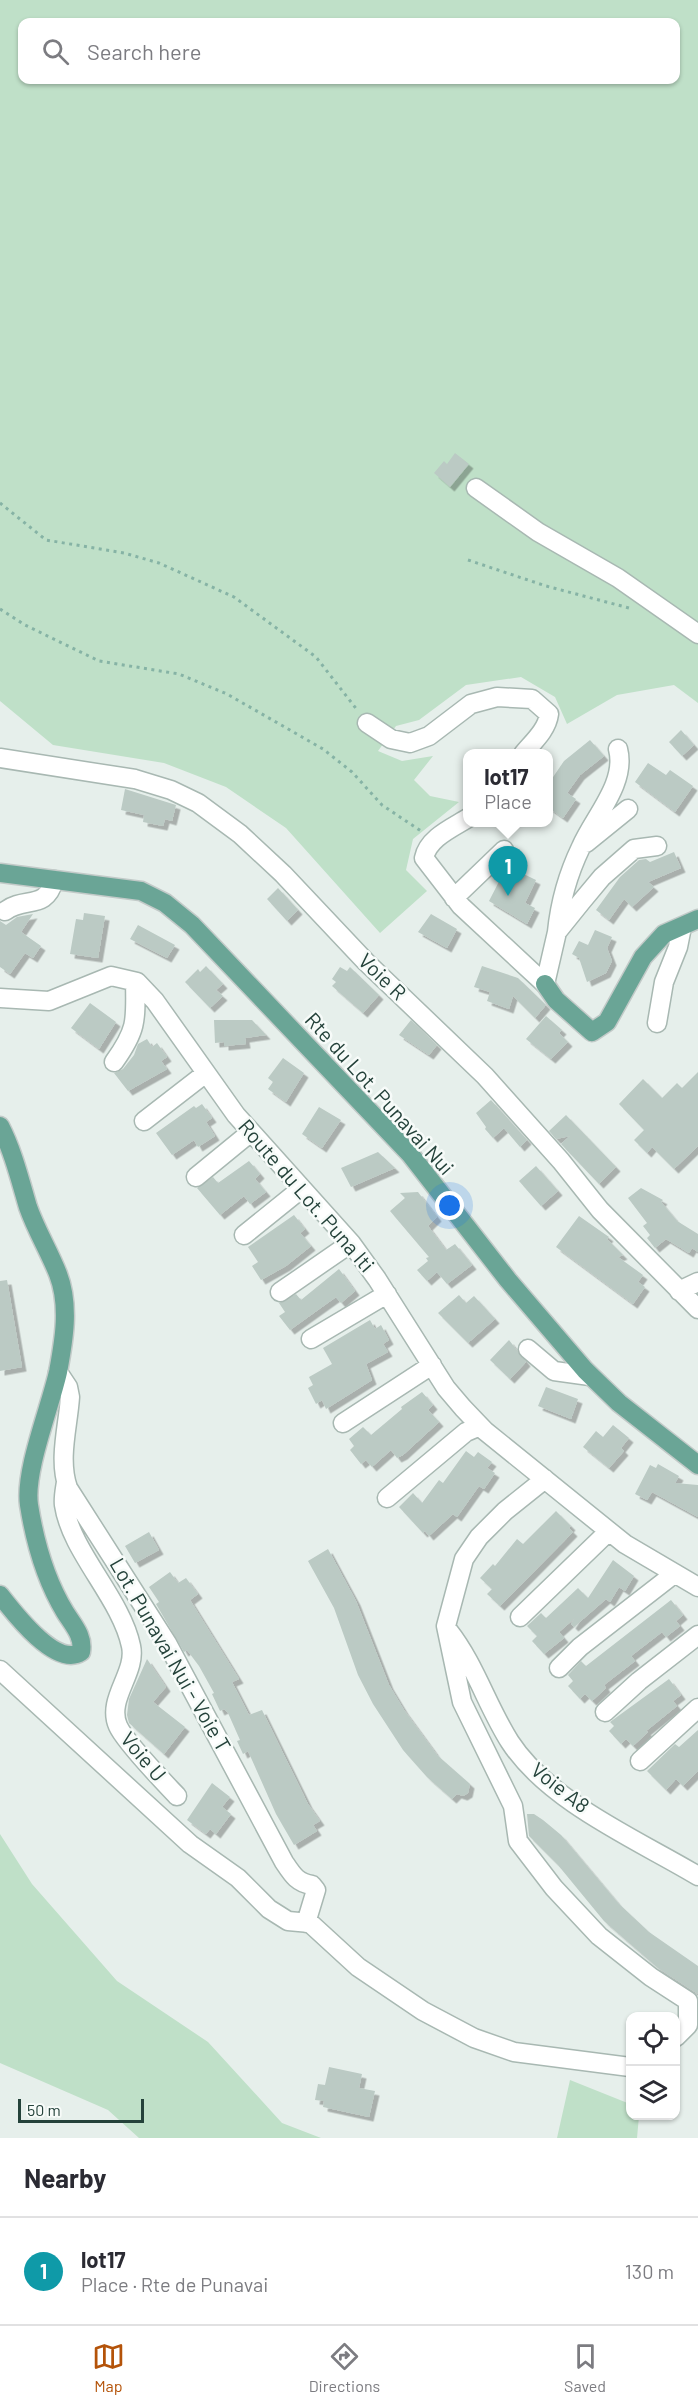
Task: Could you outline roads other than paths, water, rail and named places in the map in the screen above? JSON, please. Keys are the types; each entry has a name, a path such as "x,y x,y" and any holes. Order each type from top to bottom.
{"main road":[{"name":"Rte du Lot. Punavai Nui","path":"0,873 141,891 165,903 208,938 303,1045 410,1154 508,1281 590,1376 623,1407 698,1465"},
{"path":"545,984 556,1000 592,1032 608,1022 643,957 664,934 690,923"},
{"path":"0,1126 29,1208 58,1274 63,1293 65,1330 58,1372 35,1455 29,1501 38,1550 54,1592 80,1635 83,1643 81,1652 69,1656 58,1653 26,1626 0,1595"}],"street":[{"path":"476,488 538,532 618,578 698,634"},
{"path":"367,723 391,740 410,743 429,736 471,704 497,697 532,699 549,714 543,730 526,749"},
{"path":"463,821 435,840 425,851 424,858 454,898 513,957 545,984 557,932 560,905 580,848 616,782 620,759 618,749"},
{"name":"Voie R","path":"0,758 135,779 171,790 198,803 240,834 283,874 366,962 485,1076 561,1161 600,1210 698,1308"},
{"path":"580,848 628,808"},
{"path":"557,932 602,877 634,849 657,846"},
{"path":"454,898 504,850"},
{"path":"4,911 11,906 44,899 51,892 54,880"},
{"path":"657,1023 664,982 690,923"},
{"path":"0,998 49,1001 111,976 135,981 136,1014 132,1036 114,1062"},
{"name":"Route du Lot. Puna Iti","path":"135,981 155,1001 251,1132 351,1244 387,1294 452,1394 480,1426 609,1531 652,1562 698,1587"},
{"path":"144,1121 206,1073"},
{"path":"196,1177 251,1132"},
{"path":"244,1235 301,1189"},
{"path":"280,1292 351,1244"},
{"path":"679,1291 698,1282"},
{"path":"311,1339 364,1305 387,1294"},
{"path":"528,1349 554,1371 590,1376"},
{"path":"343,1423 432,1365"},
{"name":"Lot. Punavai Nui - Voie T","path":"58,1372 68,1388 70,1398 63,1461 66,1482 167,1643 284,1862 293,1876 303,1884 312,1885 316,1890 306,1923"},
{"path":"387,1497 466,1432 480,1426"},
{"name":"Voie A8","path":"545,1479 505,1511 479,1537 464,1559 446,1626 462,1702 513,1806 518,1841 554,1888 599,1936 651,1977 688,2001 688,2025 680,2032"},
{"name":"Voie U","path":"66,1482 64,1503 71,1529 118,1616 131,1646 130,1663 116,1706 118,1728 177,1796"},
{"path":"520,1617 609,1531"},
{"path":"559,1668 580,1647 674,1574"},
{"name":"Voie A8","path":"446,1626 462,1648 511,1742 531,1769 558,1791 636,1843 698,1876"},
{"path":"605,1712 639,1681 698,1635"},
{"path":"0,1670 190,1844 238,1878 269,1909 288,1921 315,1926 358,1967 423,2010 474,2038 514,2052 626,2066"},
{"path":"640,1761 698,1708"},
{"path":"123,1782 153,1769"}],"place":[{"name":"lot17","path":"508,896"}]}
